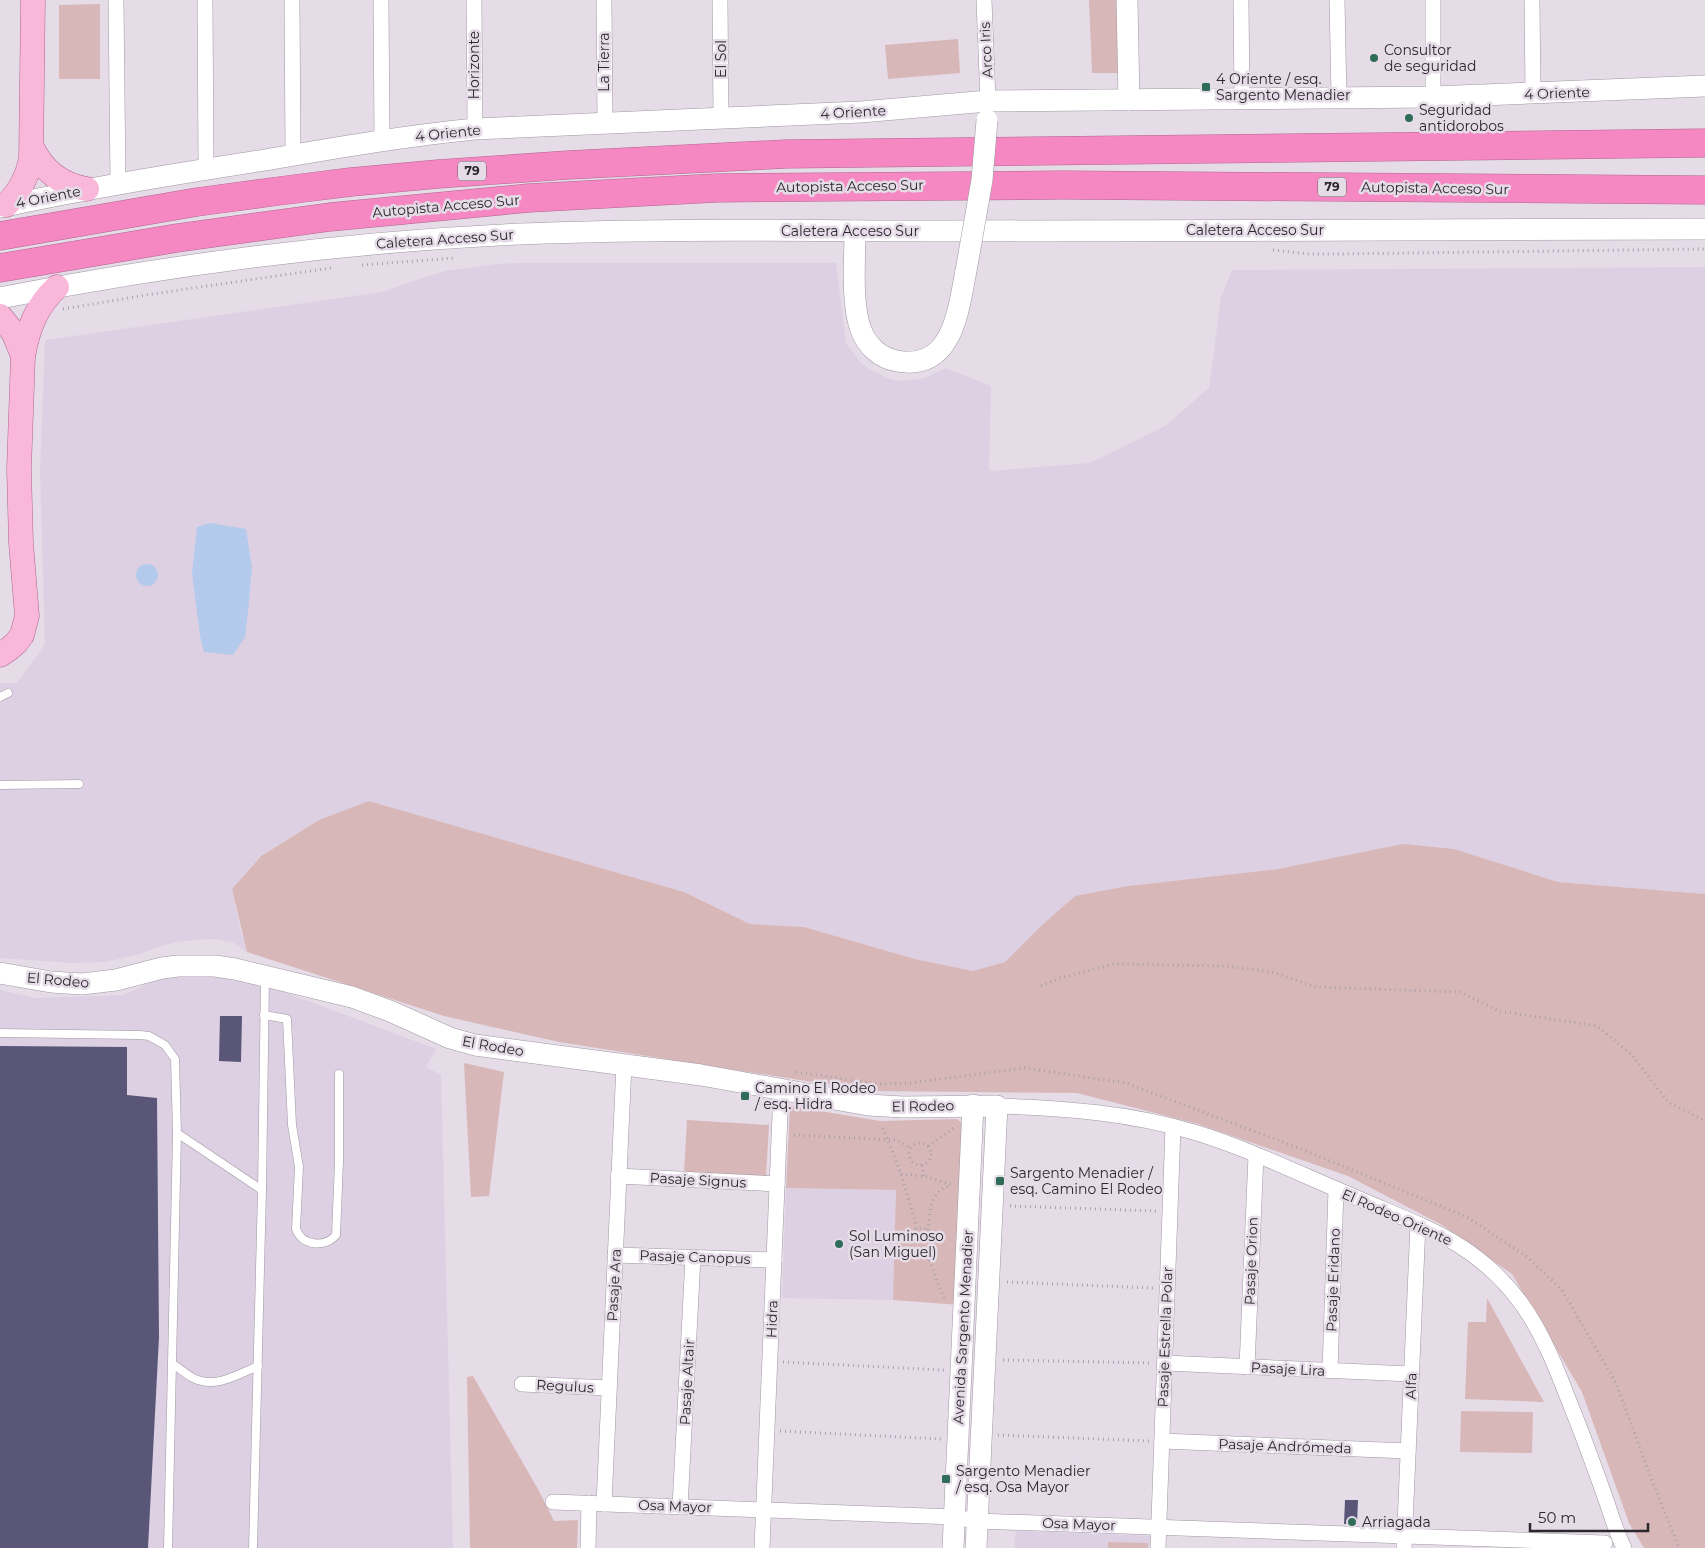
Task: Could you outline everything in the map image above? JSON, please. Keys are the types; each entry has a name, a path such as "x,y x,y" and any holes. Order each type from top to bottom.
{"highway":[{"name":"79","path":"0,236 196,202 297,188 438,174 568,165 786,154 1705,143"},
{"name":"Autopista Acceso Sur","path":"0,268 186,236 330,217 529,198 707,188 1063,185 1705,190"}],"main road":[{"path":"3,206 13,198 24,182 32,147 33,0"},
{"path":"1127,0 1129,100"},
{"name":"4 Oriente","path":"3,206 87,189 206,169 435,133 474,129 721,117 988,110 1129,100 1434,97 1705,86"},
{"path":"855,231 857,317 864,336 871,347 891,359 909,362 920,361 932,355 944,343 954,325 966,271 982,180 988,110"},
{"path":"32,147 37,158 51,174 68,185 87,189"},
{"name":"Caletera Acceso Sur","path":"0,298 123,275 254,256 320,248 517,234 682,230 1705,229"},
{"path":"0,655 9,649 22,635 26,616 19,479 22,356 36,312 49,294 57,287"},
{"path":"0,316 18,340 22,356"},
{"name":"El Rodeo","path":"0,973 51,982 82,984 116,980 162,968 195,965 235,969 335,993 371,1004 450,1038 469,1044 702,1075 868,1105 997,1106"},
{"name":"Avenida Sargento Menadier","path":"953,1548 973,1105"},
{"name":"Avenida Sargento Menadier","path":"976,1548 997,1106"}],"street":[{"path":"116,0 118,184"},
{"path":"205,0 206,169"},
{"path":"292,0 293,155"},
{"path":"381,0 382,141"},
{"name":"Horizonte","path":"474,0 474,129"},
{"name":"La Tierra","path":"604,0 605,123"},
{"name":"El Sol","path":"720,0 721,117"},
{"name":"Arco Iris","path":"984,0 988,110"},
{"path":"1241,0 1242,99"},
{"path":"1337,0 1339,98"},
{"path":"1433,0 1434,97"},
{"path":"1532,0 1533,94"},
{"name":"Pasaje Ara","path":"588,1548 597,1503 609,1388 624,1066"},
{"name":"Hidra","path":"762,1548 781,1090"},
{"name":"El Rodeo Oriente","path":"997,1106 1087,1111 1128,1117 1173,1127 1221,1142 1418,1224 1452,1240 1480,1259 1508,1286 1534,1322 1548,1347 1624,1548"},
{"name":"Pasaje Estrella Polar","path":"1158,1548 1173,1127"},
{"name":"Pasaje Orion","path":"1247,1367 1256,1155"},
{"name":"Pasaje Signus","path":"618,1176 777,1184"},
{"name":"Pasaje Eridano","path":"1330,1371 1336,1189"},
{"name":"Alfa","path":"1404,1542 1418,1224"},
{"name":"Pasaje Canopus","path":"615,1255 774,1260"},
{"name":"Pasaje Altair","path":"680,1507 693,1257"},
{"name":"Pasaje Lira","path":"1165,1363 1412,1374"},
{"name":"Regulus","path":"522,1384 609,1388"},
{"name":"Pasaje Andrómeda","path":"1162,1441 1408,1451"},
{"name":"Osa Mayor","path":"553,1502 954,1517 977,1521 1159,1527 1404,1542 1605,1545"},
{"path":"1605,1545 1615,1525"}],"lane":[{"path":"0,697 8,692"},
{"path":"0,785 79,784"},
{"path":"253,1548 265,976"},
{"path":"264,1015 287,1019 292,1125 299,1167 296,1229 299,1236 304,1240 312,1242 321,1243 331,1240 336,1235 339,1162 339,1074"},
{"path":"0,1033 140,1035 157,1040 165,1045 175,1059 177,1133 168,1548"},
{"path":"177,1133 262,1190"},
{"path":"173,1364 193,1378 207,1382 222,1381 258,1366"}],"path":[{"path":"1041,986 1060,978 1114,964 1226,966 1272,972 1316,987 1460,992 1499,1011 1597,1026 1632,1055 1668,1102 1705,1121"},
{"path":"791,1071 879,1084 910,1083 1025,1068 1126,1083 1296,1147 1467,1217 1526,1256 1562,1290 1616,1383 1679,1548"},
{"path":"928,1146 956,1126"},
{"path":"884,1128 901,1174 917,1228"},
{"path":"780,1134 897,1140 911,1148"},
{"path":"917,1143 928,1146 931,1152 930,1159 922,1165 915,1163 910,1158 911,1148 917,1143"},
{"path":"922,1165 924,1176"},
{"path":"901,1174 924,1176 954,1186 943,1188 935,1197 930,1207 928,1230"},
{"path":"992,1206 1169,1211"},
{"path":"917,1228 928,1230 933,1235 933,1243 929,1249 921,1252 914,1249 910,1242 911,1234 917,1228"},
{"path":"988,1281 1167,1289"},
{"path":"985,1359 1165,1363"},
{"path":"770,1361 946,1370"},
{"path":"767,1430 943,1439"},
{"path":"981,1434 1162,1441"}],"shaded area":[{"path":"1089,0 1118,0 1120,73 1092,73"},
{"path":"100,4 100,79 59,79 59,5"},
{"path":"958,39 960,73 888,79 885,45"},
{"path":"836,263 846,343 860,362 869,369 890,379 902,381 925,378 946,368 991,386 989,471 1090,463 1165,426 1209,388 1221,298 1232,270 1705,267 1705,894 1558,882 1454,849 1128,886 1075,896 1042,925 1005,962 973,971 915,959 804,927 750,924 684,892 369,801 319,820 261,855 232,889 247,952 232,942 214,939 176,942 140,954 106,962 71,963 0,958 0,683 17,683 45,644 40,471 45,340 382,292 446,271 496,264"},
{"path":"369,801 684,892 750,924 804,927 915,959 973,971 1005,962 1042,925 1075,896 1128,886 1278,869 1403,844 1454,849 1558,882 1705,894 1705,1548 1644,1548 1629,1523 1582,1392 1512,1274 1442,1225 1348,1176 1198,1124 1077,1093 869,1091 559,1042 444,1016 247,952 232,889 261,856 319,820"},
{"path":"176,971 247,978 436,1049 426,1067 441,1075 453,1548 0,1548 0,990 35,998 123,995"},
{"path":"464,1063 504,1072 489,1196 471,1197"},
{"path":"790,1106 880,1121 957,1119 965,1126 960,1305 893,1300 896,1190 786,1188"},
{"path":"687,1120 769,1125 766,1177 684,1173"},
{"name":"Sol Luminoso (San Miguel)","path":"786,1188 896,1190 893,1300 782,1298"},
{"path":"1487,1298 1544,1402 1465,1399 1468,1322 1486,1322"},
{"path":"473,1376 539,1491 554,1521 578,1520 577,1548 470,1548 467,1377"},
{"path":"1461,1411 1533,1412 1532,1453 1460,1452"},
{"path":"1016,1531 1153,1536 1152,1548 1014,1548"},
{"path":"1108,1542 1148,1543 1148,1548 1108,1548"}],"water":[{"path":"210,523 246,529 252,568 248,611 245,637 233,655 204,652 200,636 192,573 197,527"},
{"path":"143,564 151,564 158,571 158,579 151,586 143,586 136,579 136,571"}],"building":[{"path":"220,1016 242,1016 241,1062 219,1061"},
{"path":"0,1046 127,1047 127,1095 157,1098 159,1337 148,1548 0,1548"},
{"path":"1345,1500 1358,1500 1357,1524 1344,1524"}],"place":[{"name":"Consultor de seguridad","path":"1374,58"},
{"name":"4 Oriente / esq. Sargento Menadier","path":"1206,87"},
{"name":"Seguridad antidorobos","path":"1409,118"},
{"name":"Camino El Rodeo / esq. Hidra","path":"745,1096"},
{"name":"Sargento Menadier / esq. Camino El Rodeo","path":"1000,1181"},
{"name":"Sol Luminoso (San Miguel)","path":"839,1244"},
{"name":"Sargento Menadier / esq. Osa Mayor","path":"946,1479"},
{"name":"Arriagada","path":"1352,1522"}]}
